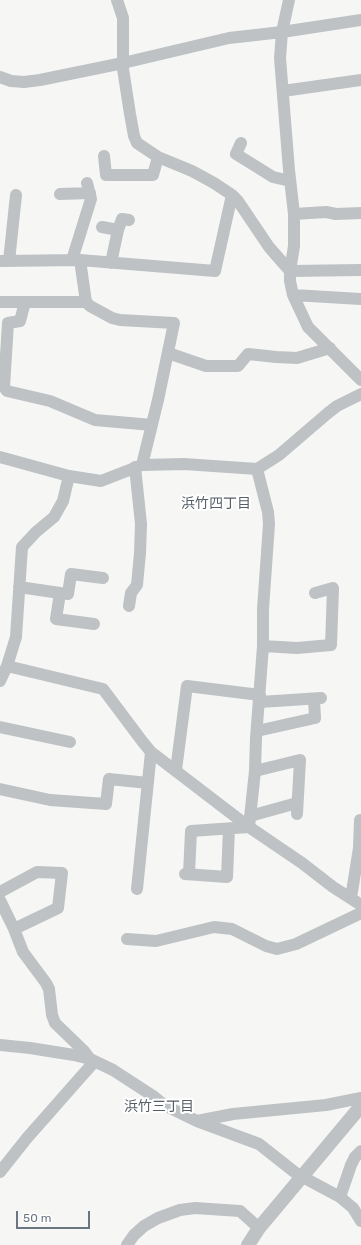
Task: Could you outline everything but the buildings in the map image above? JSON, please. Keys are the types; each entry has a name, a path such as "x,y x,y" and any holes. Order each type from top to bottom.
{"street":[{"path":"117,0 123,24 123,63 130,114 134,136 137,143 158,157 214,182 232,195 238,201 269,246 290,271"},
{"path":"289,0 282,32 280,58 294,214 294,246 290,281 293,295 308,327 361,380"},
{"path":"0,77 11,81 29,81 123,63 221,40 361,20"},
{"path":"283,91 361,80"},
{"path":"241,143 236,154 273,177 290,181"},
{"path":"104,156 106,175 153,175 158,157"},
{"path":"60,194 89,188 91,199 76,260 86,302 90,306 116,319 174,323 152,425 139,466 141,524 140,553 137,585 131,593 129,606"},
{"path":"16,195 5,261 76,260 215,271 232,195"},
{"path":"294,214 326,212 336,214 361,213"},
{"path":"111,263 118,230 122,219 129,220"},
{"path":"102,227 118,230"},
{"path":"290,271 361,270"},
{"path":"293,295 361,299"},
{"path":"0,302 86,302"},
{"path":"25,302 20,321 8,323 4,388 7,391 50,401 95,420 152,425"},
{"path":"168,353 206,366 238,366 248,354 297,358 330,348"},
{"path":"0,457 69,476 101,481 120,475 139,466 184,464 257,469 279,455 337,406 361,394"},
{"path":"250,822 260,698 263,646 263,609 269,524 268,512 257,469"},
{"path":"0,681 7,666 16,637 22,547 36,532 54,517 64,501 69,476"},
{"path":"20,587 68,594 71,574 103,578"},
{"path":"263,646 297,648 331,645 333,588 315,593"},
{"path":"60,593 56,619 94,624"},
{"path":"7,666 103,688 151,752 250,822 279,849 302,863 333,887 361,905"},
{"path":"176,770 187,686 260,698 318,699 315,718 257,731"},
{"path":"0,727 66,739"},
{"path":"137,889 151,752"},
{"path":"229,829 227,877 187,874 191,831 229,829 297,808 300,760 255,771"},
{"path":"0,789 50,800 106,804 109,779 148,783"},
{"path":"351,898 359,848 360,820"},
{"path":"0,892 37,872 62,873 58,908 14,929"},
{"path":"0,900 23,952 49,989 52,1015 55,1023 84,1051 92,1061"},
{"path":"127,939 156,941 214,927 232,928 266,946 277,949 296,944 361,913"},
{"path":"0,1046 30,1048 92,1061 113,1070 164,1105 197,1122 259,1144 297,1174 340,1196 353,1208 361,1221"},
{"path":"0,1172 92,1061"},
{"path":"197,1122 233,1114 326,1105 361,1098"},
{"path":"248,1245 259,1228 361,1106"},
{"path":"340,1196 351,1165 355,1157 361,1151"},
{"path":"127,1245 134,1235 144,1226 158,1218 180,1210 195,1208 240,1211 259,1228"}],"district":[{"name":"浜竹四丁目","path":"216,504"},
{"name":"浜竹三丁目","path":"159,1107"}]}
